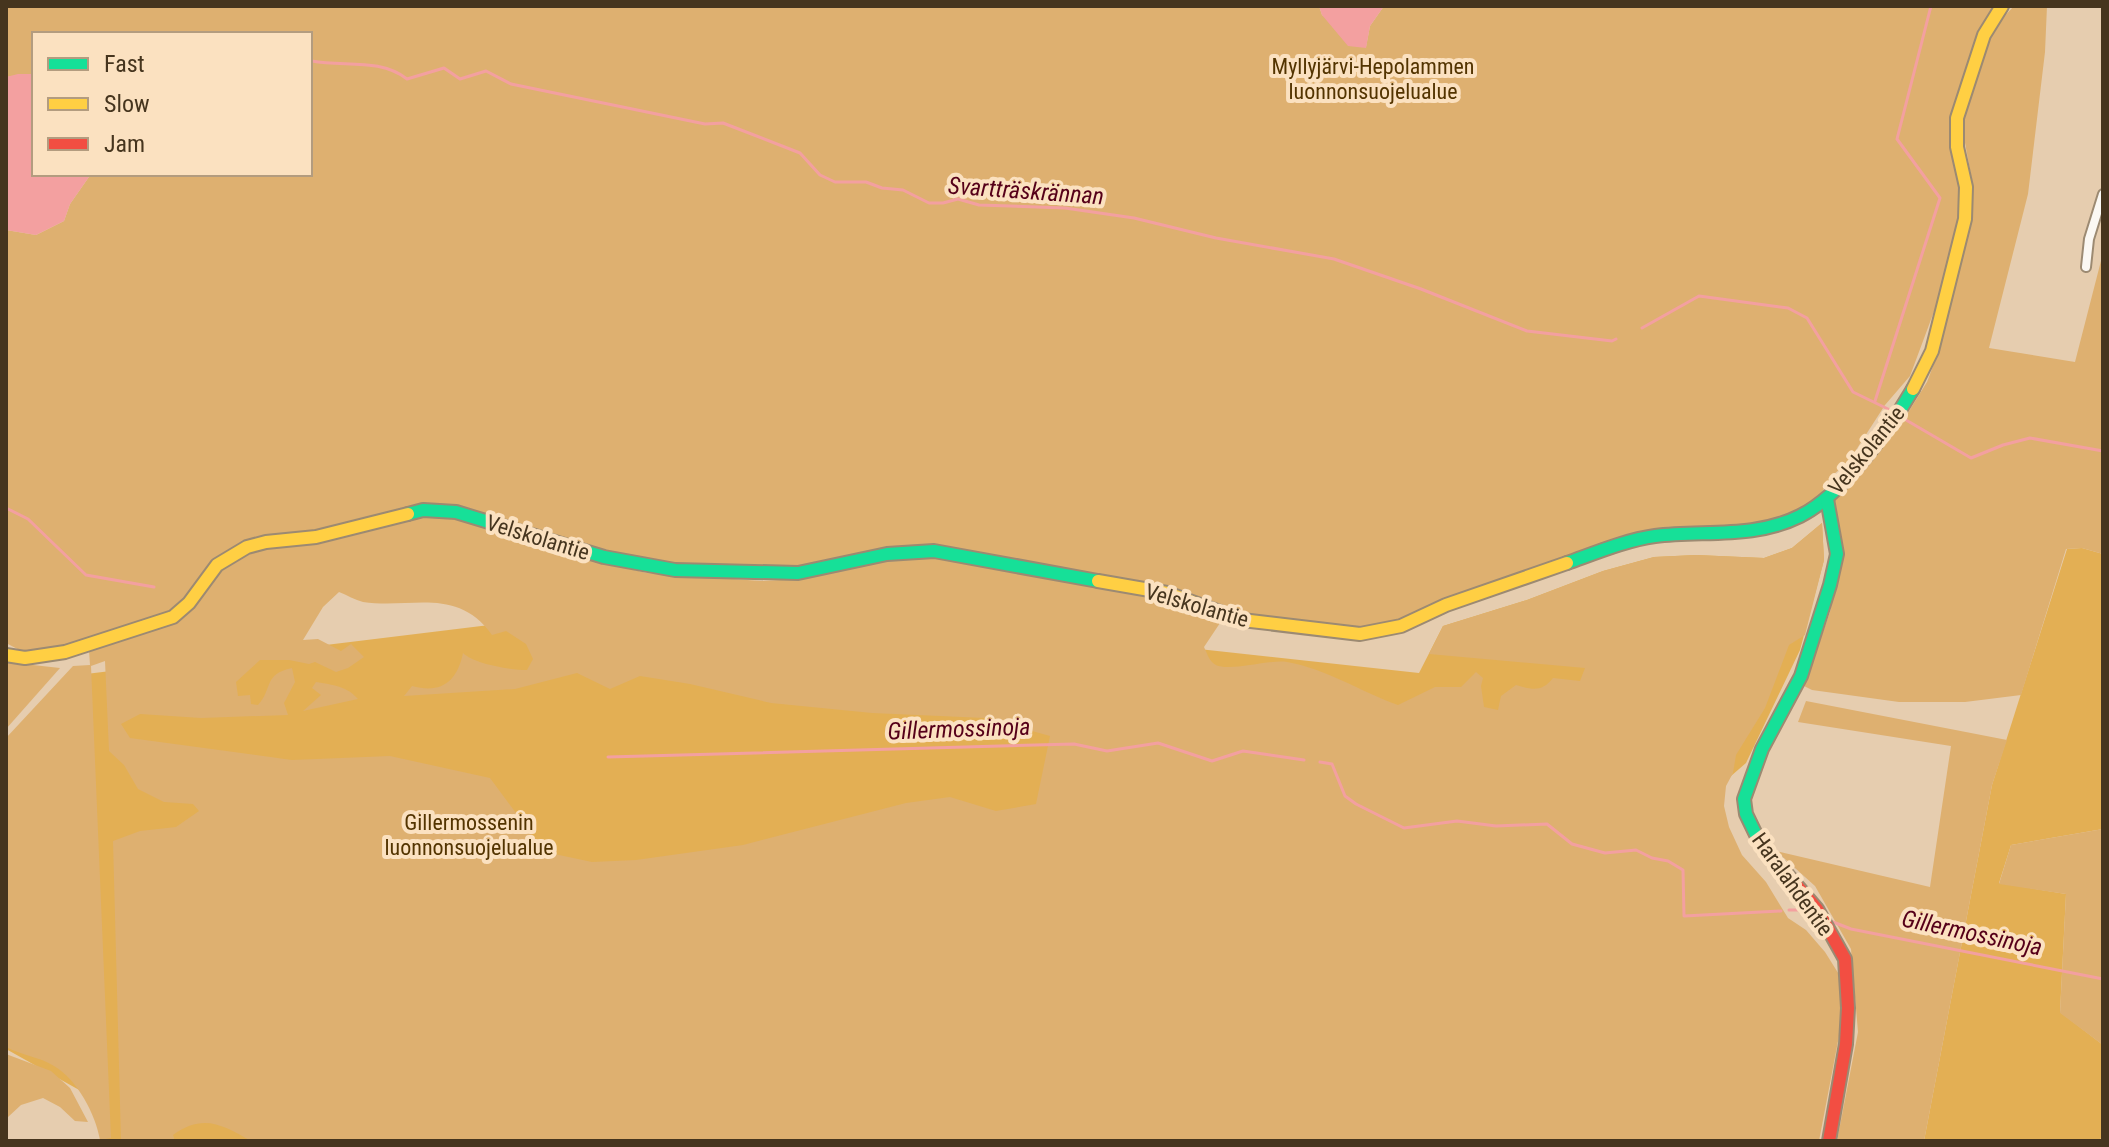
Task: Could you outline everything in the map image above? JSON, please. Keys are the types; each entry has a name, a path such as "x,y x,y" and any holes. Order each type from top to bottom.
{"street":[{"name":"Velskolantie","path":"6,655 25,658 65,652 173,617 189,603 217,565 247,547 316,537 423,510 456,512 604,557 675,570 798,573 887,554 934,551 1167,593 1242,620 1360,634 1401,626 1446,605 1653,536 1745,532 1775,525 1799,516 1827,499 1895,420 1932,351 1966,208 1966,187 1957,147 1957,118 1984,35 2002,6"},
{"path":"2086,267 2089,239 2103,194"},
{"name":"Haralahdentie","path":"1827,499 1837,554 1830,585 1801,676 1762,749 1744,799 1746,814 1760,843 1817,909 1845,959 1848,1008 1846,1044 1829,1141"}],"green space":[{"name":"Myllyjärvi-Hepolammen luonnonsuojelualue","path":"6,6 1319,6 1322,15 1366,47 1370,26 1384,6 1994,6 1982,25 1951,118 1961,208 1939,298 1910,376 1885,405 1849,461 1833,475 1818,498 1774,520 1744,526 1651,531 1398,621 1360,629 1265,618 1224,609 1168,588 934,546 886,548 797,567 675,564 606,552 457,506 422,505 315,531 265,536 213,561 185,600 171,612 90,639 25,653 6,643 6,230 36,235 64,221 70,204 90,176 312,176 312,32 32,32 32,74 6,77"},
{"path":"2014,6 2047,6 2045,52 2028,194 1989,348 2075,362 2103,253 2103,554 2082,548 2066,549 2021,695 1965,702 1899,702 1812,690 1804,686 1830,612 1838,571 1832,504 1901,424 1927,382 1938,353 1972,221 1973,186 1963,132 1967,105 1991,38 2000,21"},
{"path":"433,515 461,519 591,560 647,573 761,581 798,579 901,558 939,556 1168,599 1222,620 1204,647 1212,662 1219,666 1269,662 1302,665 1398,705 1435,687 1461,687 1476,672 1483,678 1484,707 1498,710 1501,696 1516,685 1537,689 1553,678 1580,681 1585,668 1429,654 1443,626 1527,600 1603,571 1654,557 1764,558 1792,548 1822,523 1824,560 1805,635 1789,645 1765,708 1736,755 1733,773 1726,786 1724,806 1729,827 1742,855 1766,882 1788,918 1806,930 1840,976 1843,1015 1819,1141 251,1141 222,1126 203,1123 184,1128 173,1135 175,1141 121,1141 113,841 140,831 176,827 199,811 193,804 164,802 138,789 124,765 109,751 105,661 91,666 111,1138 100,1140 90,1109 78,1089 62,1072 49,1063 6,1047 6,738 73,666 90,665 89,650 182,617 221,568 238,557 269,547","holes":["339,592 363,602 433,603 464,610 492,635 506,631 526,644 533,659 527,670 520,670 484,663 463,653 457,672 446,683 431,688 412,686 404,696 515,689 577,673 610,689 640,676 771,703 872,713 985,718 1050,736 1036,804 996,811 950,797 906,803 743,845 636,860 592,862 545,852 490,778 390,756 292,760 130,738 121,724 140,714 201,718 288,715 284,703 295,682 292,668 272,678 258,705 251,704 250,695 238,696 236,682 260,660 315,662 336,672 364,657 351,644 341,651 318,639 303,640 323,607"]},
{"name":"Gillermossenin luonnonsuojelualue","path":"1822,523 1824,560 1800,650 1746,763 1709,795 353,1141 106,1141 105,1109 81,1091 6,1049 6,990 86,674 721,597 1419,673 1443,626 1527,600 1603,571 1654,557 1764,558 1792,548"},
{"path":"2082,548 2103,554 2103,829 2011,845 1999,883 2066,894 2060,1012 2103,1045 2103,1137 2097,1141 1924,1141 1992,785 2067,549"},
{"path":"6,662 60,668 6,729"},
{"path":"316,682 344,689 358,699 303,711 321,695 312,688"},
{"path":"1806,701 2007,740 1992,785 1924,1141 1837,1141 1858,1032 1851,949 1815,886 1776,851 1930,887 1951,746 1798,722"},
{"path":"2103,829 2103,1045 2060,1013 2066,894 1999,884 2011,845"},
{"path":"6,1054 51,1071 70,1088 88,1122 75,1121 60,1107 43,1098 21,1105 8,1117 6,1138"}],"shaded area":[{"path":"1319,6 1384,6 1370,26 1366,48 1348,46 1322,15"},
{"path":"32,74 32,176 90,176 70,204 64,221 36,235 6,230 6,77"}],"waterway":[{"path":"1875,401 1940,198 1897,139 1931,6"},
{"name":"Svartträskrännan","path":"312,61 385,68 407,79 444,68 460,79 486,71 511,84 705,124 723,123 800,153 820,175 835,182 866,182 882,188 903,190 929,203 958,199 979,205 1065,208 1134,218 1216,238 1334,259 1527,331 1616,339"},
{"name":"Svartträskrännan","path":"1642,328 1699,296 1788,308 1807,318 1853,392 1890,410"},
{"name":"Svartträskrännan","path":"1906,420 1971,458 2030,438 2103,451"},
{"path":"6,508 28,519 86,575 154,587"},
{"name":"Gillermossinoja","path":"608,757 1074,744 1107,751 1158,743 1212,761 1243,751 1304,760"},
{"name":"Gillermossinoja","path":"1320,762 1332,764 1345,796 1404,828 1457,821 1496,826 1547,824 1572,844 1605,853 1636,850 1668,861 1683,870 1684,916 1781,911"},
{"name":"Gillermossinoja","path":"1789,910 1811,914"},
{"name":"Gillermossinoja","path":"1833,922 1851,929 2103,979"}],"traffic: fast":[{"path":"1567,563 1644,538 1747,531 1800,516 1848,477 1878,442 1913,389"},
{"path":"1786,873 1760,843 1746,814 1744,799 1762,749 1801,676 1830,585 1837,554 1827,499"},
{"path":"408,514 423,510 456,512 604,557 675,570 798,573 887,554 934,551 1098,581"}],"traffic: slow":[{"path":"1913,389 1932,351 1965,219 1966,187 1957,147 1957,118 1984,35 2002,6"},
{"path":"6,655 25,658 65,652 173,617 189,603 217,565 247,547 316,537 408,514"},
{"path":"1098,581 1167,593 1242,620 1360,634 1401,626 1446,605 1567,563"}],"traffic: jam":[{"path":"1786,873 1817,909 1845,959 1848,1008 1846,1044 1829,1141"}]}
